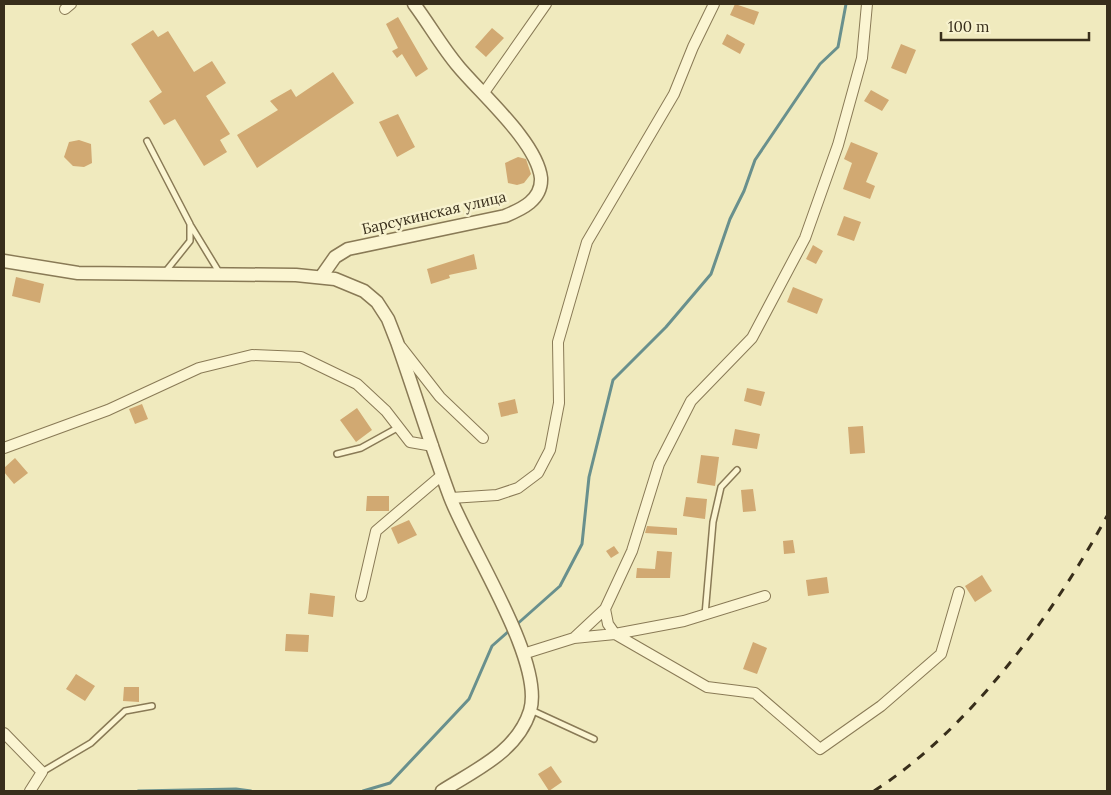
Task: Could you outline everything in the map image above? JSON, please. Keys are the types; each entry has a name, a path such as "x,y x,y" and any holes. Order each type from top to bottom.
{"street":[{"name":"Барсукинская улица","path":"320,277 336,257 348,249 505,216 522,209 534,200 539,190 541,179 538,166 515,128 457,65 414,4"},
{"path":"483,94 546,4"},
{"path":"450,498 497,495 518,488 538,474 550,450 558,403 558,342 587,242 674,94 693,47 714,4"},
{"path":"574,638 605,609 632,551 659,464 691,401 752,338 805,238 838,145 862,58 867,4"},
{"path":"4,261 78,273 320,277 335,279 364,291 377,302 388,319 397,342 450,498 523,654 531,692 530,710 522,730 510,746 453,788 442,791"},
{"path":"397,342 440,397 484,438"},
{"path":"4,448 108,410 199,368 252,355 301,357 357,384 386,411 410,442 433,446"},
{"path":"361,596 376,532 442,475"},
{"path":"605,609 608,624 615,634 706,687 755,693 820,748 881,706 940,654 959,592"},
{"path":"523,654 574,638 615,634 684,622 765,596"},
{"path":"4,733 42,772 30,791"}],"lane":[{"path":"147,141 190,224 220,275"},
{"path":"164,274 190,241 190,224"},
{"path":"337,454 361,448 398,427"},
{"path":"705,615 713,522 721,487 737,470"},
{"path":"42,772 91,743 124,711 152,706"},
{"path":"530,710 594,739"}],"building":[{"path":"735,4 759,12 754,25 730,15"},
{"path":"398,17 428,69 416,77 402,54 397,58 392,51 398,48 386,24"},
{"path":"492,28 504,38 486,57 475,47"},
{"path":"153,30 158,37 168,31 194,72 212,61 226,83 206,96 230,134 220,140 227,152 204,166 175,119 164,125 149,101 162,92 131,44"},
{"path":"727,34 745,44 740,54 722,44"},
{"path":"901,44 916,50 906,74 891,68"},
{"path":"333,72 354,103 257,168 237,135 278,110 270,101 291,89 296,97"},
{"path":"871,90 889,100 882,111 864,101"},
{"path":"398,114 415,147 397,157 379,122"},
{"path":"79,140 91,144 92,163 84,167 73,166 64,157 69,142"},
{"path":"851,142 878,153 866,182 875,186 870,199 843,189 852,163 844,159"},
{"path":"518,157 526,159 531,174 524,183 517,185 508,183 505,163"},
{"path":"844,216 861,222 854,241 837,235"},
{"path":"813,245 823,251 816,264 806,259"},
{"path":"474,254 477,269 449,275 450,278 431,284 427,269"},
{"path":"16,277 44,284 40,303 12,296"},
{"path":"793,287 823,299 817,314 787,302"},
{"path":"747,388 765,392 761,406 744,401"},
{"path":"515,399 518,413 501,417 498,403"},
{"path":"142,404 148,419 135,424 129,409"},
{"path":"357,408 372,430 356,442 340,420"},
{"path":"863,426 865,453 850,454 848,427"},
{"path":"735,429 760,434 757,449 732,445"},
{"path":"701,455 719,457 715,486 697,483"},
{"path":"15,458 28,473 14,484 4,472 4,468"},
{"path":"753,489 756,511 743,512 741,490"},
{"path":"367,496 389,496 389,511 366,511"},
{"path":"686,497 707,499 705,519 683,516"},
{"path":"409,520 417,535 398,544 391,528"},
{"path":"647,526 677,528 677,535 645,533"},
{"path":"793,540 795,553 784,554 783,541"},
{"path":"614,546 619,553 611,558 606,551"},
{"path":"657,551 672,552 670,578 636,578 637,568 655,569"},
{"path":"982,575 992,591 975,602 965,586"},
{"path":"827,577 829,593 808,596 806,580"},
{"path":"310,593 335,596 333,617 308,614"},
{"path":"286,634 309,635 308,652 285,651"},
{"path":"753,642 767,648 757,674 743,669"},
{"path":"76,674 95,686 85,701 66,689"},
{"path":"124,687 139,687 139,702 123,701"},
{"path":"551,766 562,782 549,791 538,774"}],"waterway":[{"path":"515,626 560,586 582,544 589,477 613,380 666,327 711,274 730,219 744,191 755,160 820,64 838,47 846,4"},
{"path":"363,791 390,783 469,699 492,646 510,630"},
{"path":"138,791 236,789 251,791"}],"railway":[{"path":"874,791 909,766 943,736 1006,667 1062,592 1107,516"}]}
